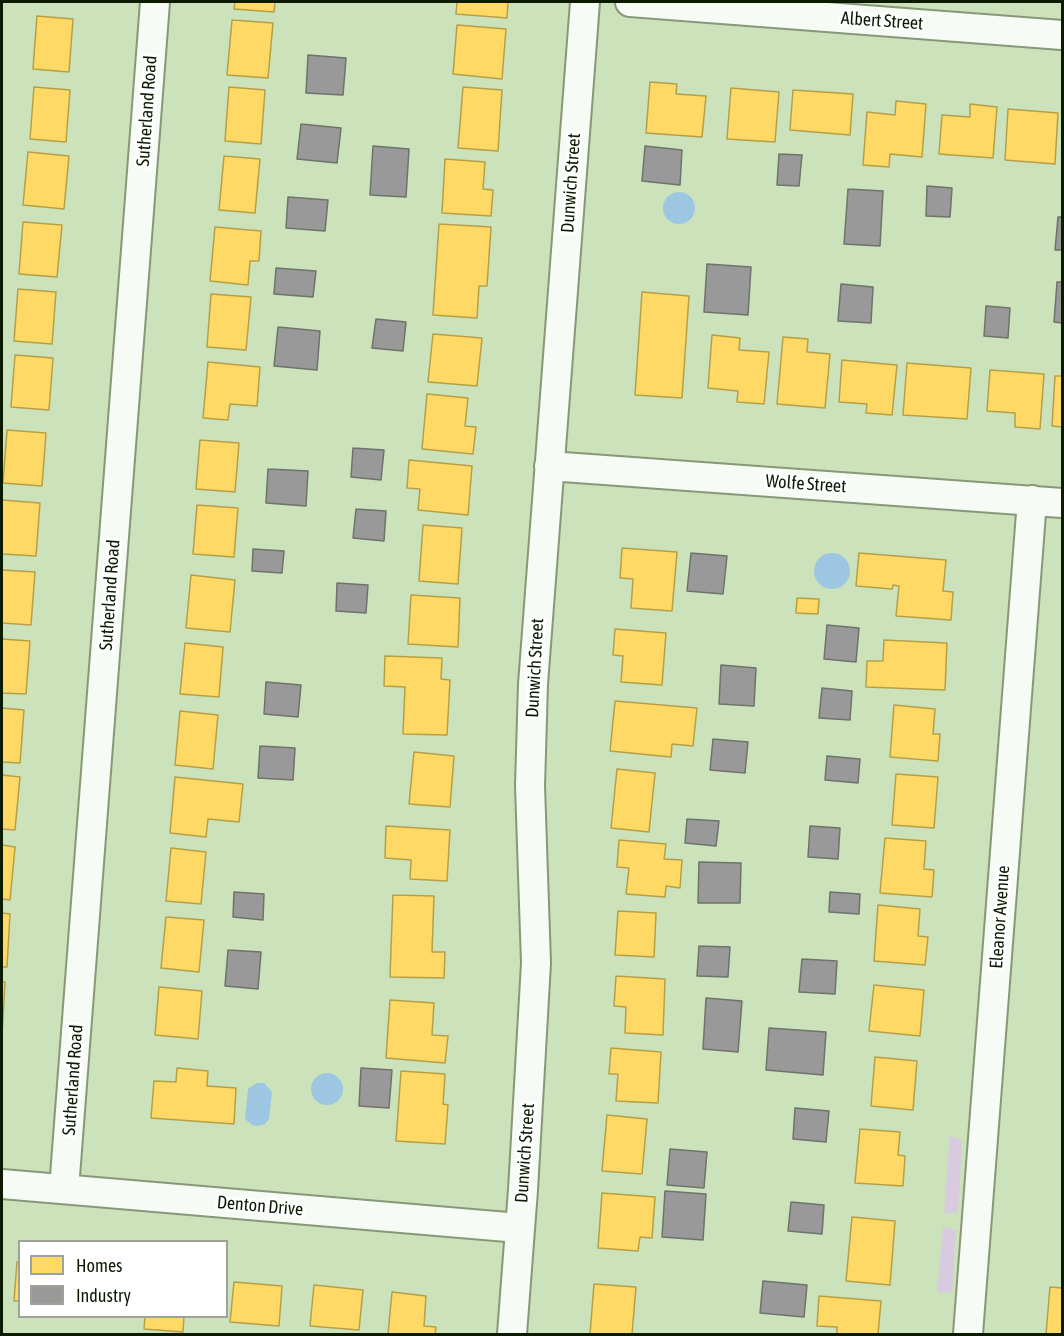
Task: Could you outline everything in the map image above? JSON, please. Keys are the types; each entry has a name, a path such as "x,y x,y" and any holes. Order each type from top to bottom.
{"street":[{"name":"Sutherland Road","path":"64,1189 155,2"},
{"name":"Dunwich Street","path":"512,1335 536,963 530,786 533,684 585,2"},
{"name":"Albert Street","path":"630,2 1062,35"},
{"name":"Wolfe Street","path":"549,466 1062,503"},
{"name":"Eleanor Avenue","path":"968,1335 1032,500"},
{"name":"Denton Drive","path":"2,1184 519,1228"}],"shaded area":[{"path":"950,1136 962,1141 958,1212 944,1213"},
{"path":"943,1227 956,1230 952,1292 937,1293"}],"water":[{"path":"679,192 690,197 695,208 690,219 679,224 668,219 663,208 668,197"},
{"path":"832,553 845,558 850,571 845,584 832,589 819,584 814,571 819,558"},
{"path":"327,1073 338,1078 343,1089 338,1100 327,1105 316,1100 311,1089 316,1078"},
{"path":"257,1083 264,1083 272,1092 269,1119 265,1124 258,1126 252,1125 245,1119 248,1089"}],"building: Homes":[{"path":"235,2 275,2 274,12 234,9"},
{"path":"457,2 508,2 507,18 456,14"},
{"path":"37,16 73,19 69,72 33,69"},
{"path":"232,20 273,23 268,78 227,75"},
{"path":"457,25 506,29 502,79 453,74"},
{"path":"650,82 677,84 676,94 706,96 702,137 646,133"},
{"path":"34,87 70,90 66,142 30,139"},
{"path":"229,87 265,90 261,144 225,141"},
{"path":"463,87 502,90 498,151 458,148"},
{"path":"731,88 779,92 775,142 727,139"},
{"path":"793,90 853,94 850,135 790,130"},
{"path":"896,101 926,104 922,157 890,154 889,167 863,165 867,112 895,115"},
{"path":"970,104 997,107 993,158 939,154 942,115 970,117"},
{"path":"1008,109 1058,113 1055,164 1005,160"},
{"path":"28,152 69,156 64,209 23,205"},
{"path":"224,156 260,159 255,213 219,210"},
{"path":"445,159 485,162 483,189 493,190 491,216 442,213"},
{"path":"23,222 62,225 57,277 19,274"},
{"path":"439,224 491,227 487,286 479,286 477,318 433,315"},
{"path":"215,227 261,231 259,261 250,261 248,285 210,281"},
{"path":"18,289 56,292 52,344 14,341"},
{"path":"642,292 689,296 682,398 635,395"},
{"path":"211,294 251,297 246,350 207,347"},
{"path":"433,334 482,338 477,386 428,382"},
{"path":"712,335 740,338 739,350 769,352 764,404 737,402 738,391 708,388"},
{"path":"783,337 808,339 807,352 830,354 825,408 777,404"},
{"path":"15,355 53,358 49,410 11,407"},
{"path":"842,360 897,365 892,415 866,413 867,404 839,402"},
{"path":"208,362 260,367 257,406 230,404 228,420 203,418"},
{"path":"907,363 971,368 967,419 903,415"},
{"path":"990,370 1044,374 1040,429 1015,427 1015,413 987,411"},
{"path":"1055,376 1062,376 1062,427 1052,426"},
{"path":"427,394 468,398 465,426 476,427 473,454 422,449"},
{"path":"7,430 46,433 42,486 3,483"},
{"path":"200,440 239,443 235,492 196,489"},
{"path":"409,460 472,466 468,515 418,510 420,489 407,488"},
{"path":"2,500 40,503 36,556 2,554"},
{"path":"197,505 238,508 234,557 193,554"},
{"path":"423,525 462,528 458,584 419,581"},
{"path":"622,548 677,552 672,611 631,608 633,579 620,578"},
{"path":"859,553 946,560 943,591 953,592 951,620 896,616 899,586 893,585 892,589 856,586"},
{"path":"2,570 35,572 31,625 2,623"},
{"path":"191,575 235,580 230,632 186,628"},
{"path":"411,595 460,598 458,647 408,644"},
{"path":"797,598 819,599 818,614 796,613"},
{"path":"615,629 666,633 662,685 621,682 623,656 613,655"},
{"path":"2,639 30,641 26,694 2,693"},
{"path":"884,640 947,643 945,690 866,687 867,661 883,661"},
{"path":"185,643 223,647 219,697 180,694"},
{"path":"385,656 442,658 441,679 450,680 447,735 403,734 405,687 384,686"},
{"path":"615,701 697,708 693,746 672,744 671,757 610,751"},
{"path":"894,705 935,709 933,734 940,734 938,761 890,757"},
{"path":"2,708 24,710 20,763 2,762"},
{"path":"180,711 218,715 213,769 175,765"},
{"path":"414,752 454,756 450,807 409,804"},
{"path":"617,769 655,773 649,832 611,828"},
{"path":"896,774 938,777 934,828 892,825"},
{"path":"2,775 20,777 15,830 2,829"},
{"path":"175,777 243,784 239,822 208,819 206,837 170,833"},
{"path":"386,826 450,830 447,881 410,879 411,860 385,858"},
{"path":"885,838 926,841 924,869 934,870 932,897 880,893"},
{"path":"619,840 666,844 664,859 682,860 680,888 666,886 665,897 626,894 629,868 617,867"},
{"path":"2,845 15,847 10,900 2,899"},
{"path":"171,848 206,852 201,904 166,901"},
{"path":"393,895 434,896 432,952 445,952 444,978 390,977"},
{"path":"878,905 920,909 918,936 928,937 925,965 874,961"},
{"path":"618,911 656,913 654,957 615,955"},
{"path":"2,913 10,914 7,967 2,967"},
{"path":"166,917 204,920 199,972 161,968"},
{"path":"616,976 665,979 663,1035 625,1033 626,1007 614,1006"},
{"path":"2,982 5,982 2,1035"},
{"path":"874,985 924,990 920,1036 869,1031"},
{"path":"159,987 202,991 198,1039 155,1035"},
{"path":"390,1000 434,1003 432,1035 448,1036 445,1063 386,1058"},
{"path":"611,1048 661,1052 658,1103 616,1101 618,1074 609,1074"},
{"path":"875,1057 917,1061 913,1110 871,1106"},
{"path":"177,1068 208,1071 207,1086 236,1088 234,1124 151,1118 154,1081 176,1082"},
{"path":"401,1071 445,1074 443,1104 448,1105 445,1144 396,1141"},
{"path":"607,1115 647,1119 642,1174 602,1171"},
{"path":"860,1129 900,1132 898,1155 905,1156 903,1186 855,1183"},
{"path":"602,1193 655,1197 652,1238 640,1237 638,1251 598,1248"},
{"path":"852,1217 895,1221 890,1285 846,1281"},
{"path":"17,1262 18,1301 14,1301"},
{"path":"234,1282 282,1286 279,1326 230,1322"},
{"path":"594,1284 636,1287 632,1334 590,1334"},
{"path":"314,1285 363,1290 359,1330 310,1326"},
{"path":"1050,1287 1062,1288 1062,1334 1046,1334"},
{"path":"392,1292 426,1296 424,1326 436,1327 435,1334 388,1334"},
{"path":"819,1296 881,1301 878,1334 837,1334 837,1327 817,1326"},
{"path":"145,1318 184,1318 183,1332 144,1329"}],"building: Industry":[{"path":"308,55 346,58 343,95 306,93"},
{"path":"301,124 341,128 337,163 297,159"},
{"path":"373,146 409,149 406,197 370,195"},
{"path":"645,146 682,150 680,185 642,181"},
{"path":"779,154 802,155 799,186 777,185"},
{"path":"927,186 952,188 950,217 926,216"},
{"path":"848,189 883,191 880,246 844,244"},
{"path":"288,197 328,200 325,231 286,228"},
{"path":"1058,217 1062,217 1062,250 1055,250"},
{"path":"707,264 751,267 748,315 704,312"},
{"path":"276,268 316,271 313,297 274,294"},
{"path":"1057,282 1062,282 1062,323 1054,322"},
{"path":"841,284 873,287 871,323 838,321"},
{"path":"986,306 1010,308 1008,338 984,336"},
{"path":"376,319 406,322 403,351 372,348"},
{"path":"278,327 320,331 317,370 274,366"},
{"path":"353,448 384,450 381,480 351,477"},
{"path":"268,469 308,471 306,506 266,503"},
{"path":"356,509 386,511 384,541 353,538"},
{"path":"253,549 284,551 282,573 252,571"},
{"path":"691,553 727,556 723,594 687,591"},
{"path":"337,583 368,585 366,613 336,611"},
{"path":"827,625 859,628 856,662 824,659"},
{"path":"721,665 756,668 754,706 719,704"},
{"path":"266,682 301,685 298,717 264,714"},
{"path":"822,688 852,691 850,720 819,718"},
{"path":"713,739 748,742 745,773 710,770"},
{"path":"260,746 295,748 293,780 258,778"},
{"path":"827,756 860,759 858,783 825,780"},
{"path":"687,819 719,821 716,846 685,843"},
{"path":"810,826 840,828 838,859 808,857"},
{"path":"699,862 741,863 740,903 698,903"},
{"path":"234,892 264,894 263,920 233,917"},
{"path":"830,892 860,894 859,914 829,912"},
{"path":"699,946 730,947 728,977 697,976"},
{"path":"228,950 261,952 258,989 225,986"},
{"path":"802,959 837,961 835,994 799,992"},
{"path":"706,998 742,1001 738,1052 703,1049"},
{"path":"769,1028 826,1032 823,1075 766,1070"},
{"path":"361,1068 392,1070 389,1108 359,1106"},
{"path":"795,1108 829,1111 826,1142 793,1139"},
{"path":"670,1149 707,1152 704,1188 667,1185"},
{"path":"665,1191 706,1194 703,1240 662,1237"},
{"path":"791,1202 824,1205 822,1234 788,1231"},
{"path":"763,1281 807,1285 804,1317 760,1313"}]}
